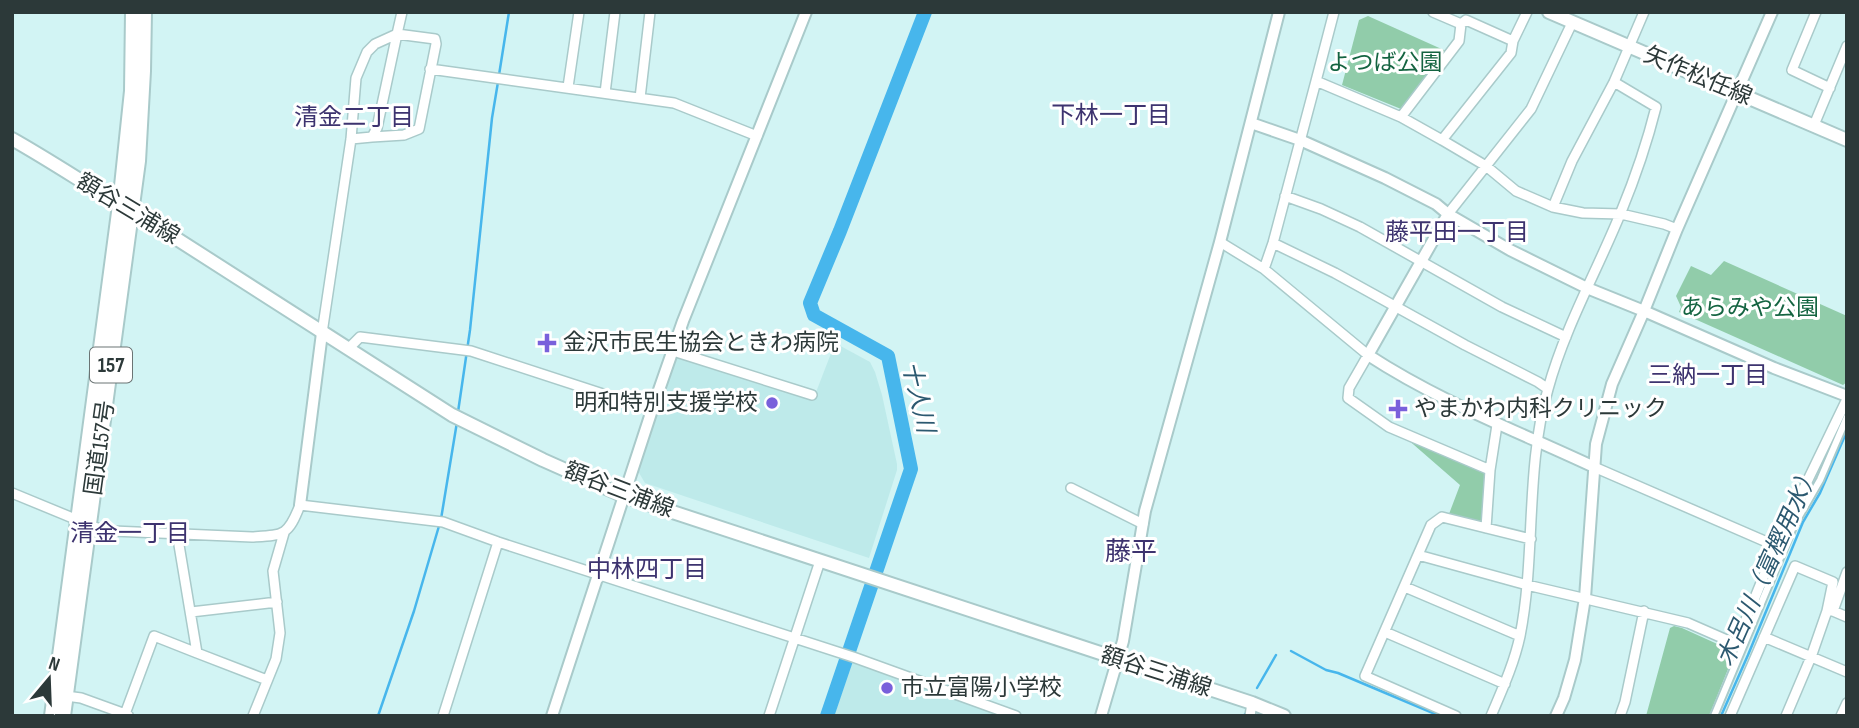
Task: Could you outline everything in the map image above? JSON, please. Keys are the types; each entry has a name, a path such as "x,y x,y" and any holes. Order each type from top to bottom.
{"highway":[{"name":"国道157号","path":"52,716 83,523 126,208 133,12"},
{"name":"国道157号","path":"126,208 138,161 144,71 144,12"},
{"name":"国道157号","path":"63,716 83,523"}],"main road":[{"name":"矢作松任線","path":"1549,12 1847,140"},
{"name":"額谷三浦線","path":"12,139 163,229 452,415 543,460 624,496 1118,660 1251,709 1284,716"}],"street":[{"path":"372,137 377,128 402,12"},
{"path":"568,88 579,12"},
{"path":"605,93 615,12"},
{"path":"640,97 650,12"},
{"path":"552,716 673,351 806,12"},
{"path":"1101,716 1118,660 1145,511 1220,242 1279,12"},
{"path":"1264,269 1334,12"},
{"path":"1433,12 1461,24"},
{"path":"1442,140 1511,53 1513,41 1527,12"},
{"path":"1553,208 1572,161 1614,82 1644,12"},
{"path":"1556,716 1575,660 1585,598 1596,444 1612,384 1772,12"},
{"path":"1816,12 1792,70 1830,88"},
{"path":"1401,117 1460,41 1461,24 1466,20 1513,41"},
{"path":"1490,470 1389,427 1348,398 1349,388 1448,214 1531,108 1572,23"},
{"path":"253,716 276,659 280,633 272,570 284,533 294,522 300,505 351,139 356,78 367,52 374,44 397,34 435,39 419,129 404,135 351,139"},
{"path":"1814,125 1847,47"},
{"path":"430,69 674,103 757,136"},
{"path":"1316,81 1401,117 1486,166 1516,191 1553,208 1583,213 1621,214 1677,229"},
{"path":"1491,716 1505,684 1520,636 1527,585 1537,442 1548,389 1566,337 1621,214 1645,150 1656,107 1614,82"},
{"path":"1251,123 1300,140 1385,178 1436,204 1448,214 1510,250 1587,288 1847,398 1776,546 1736,644 1688,623 1527,585 1418,555"},
{"path":"1285,196 1360,227 1502,307 1566,337"},
{"path":"1220,242 1264,269 1368,355 1400,376 1497,425 1776,546"},
{"path":"1273,243 1335,273 1548,389"},
{"path":"348,349 360,337 467,351 652,410"},
{"path":"673,351 811,395"},
{"path":"1714,716 1793,527 1820,480 1847,417"},
{"path":"1486,528 1490,470 1497,425"},
{"path":"1071,488 1143,524"},
{"path":"12,493 83,523 114,531 252,537 284,533"},
{"path":"300,505 440,521 848,655 1016,716"},
{"path":"1456,716 1364,676 1431,525 1442,517 1531,539"},
{"path":"177,533 197,653"},
{"path":"443,716 498,542"},
{"path":"769,716 820,561"},
{"path":"1730,716 1795,566 1832,582 1830,611"},
{"path":"1786,716 1847,572"},
{"path":"1405,587 1520,636"},
{"path":"191,612 276,602"},
{"path":"1620,716 1644,611"},
{"path":"1830,611 1847,617"},
{"path":"1385,632 1505,684"},
{"path":"66,696 81,698 127,715 154,636 267,680"},
{"path":"1764,637 1847,672"},
{"path":"1841,716 1847,703"}],"shaded area":[{"path":"835,343 870,362 882,395 897,464 869,558 645,483 638,471 677,357 813,400"},
{"name":"市立富陽小学校","path":"853,661 1006,716 834,716"}],"green space":[{"name":"よつば公園","path":"1368,16 1446,51 1401,109 1342,85 1359,20"},
{"name":"あらみや公園","path":"1724,261 1847,316 1847,382 1843,385 1679,312 1681,307 1676,296 1691,266 1711,275"},
{"path":"1406,438 1487,472 1483,523 1449,514 1460,485"},
{"path":"1674,626 1735,652 1709,716 1646,716 1670,628"}],"waterway":[{"path":"499,75 509,12"},
{"name":"十人川","path":"827,716 911,469 888,356 814,315 810,303 925,12"},
{"path":"458,412 498,82"},
{"path":"441,519 457,422"},
{"name":"木呂川（富樫用水）","path":"1721,716 1803,522 1820,493 1847,431"},
{"path":"378,716 414,611 439,526"},
{"path":"1291,651 1326,670 1440,716"},
{"path":"1257,688 1276,655"}],"place":[{"name":"金沢市民生協会ときわ病院","path":"547,343"},
{"name":"明和特別支援学校","path":"772,403"},
{"name":"やまかわ内科クリニック","path":"1398,409"},
{"name":"市立富陽小学校","path":"887,688"}],"district":[{"name":"下林一丁目","path":"1111,115"},
{"name":"清金二丁目","path":"354,117"},
{"name":"藤平田一丁目","path":"1457,232"},
{"name":"三納一丁目","path":"1708,375"},
{"name":"清金一丁目","path":"130,533"},
{"name":"藤平","path":"1131,552"},
{"name":"中林四丁目","path":"647,569"}]}
